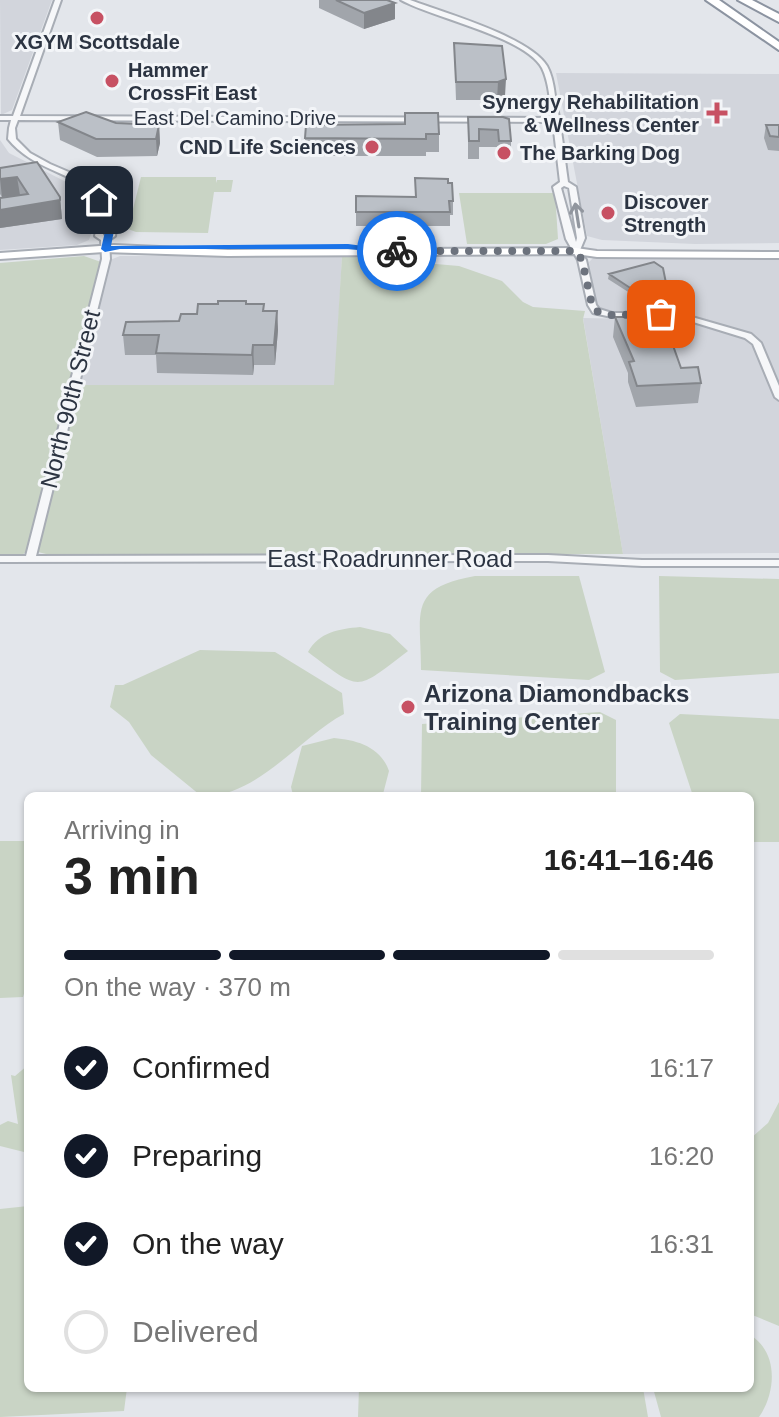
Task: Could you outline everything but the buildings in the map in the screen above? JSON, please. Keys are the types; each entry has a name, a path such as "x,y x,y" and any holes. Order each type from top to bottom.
{"highway":[{"path":"713,0 779,38"},
{"path":"713,0 779,47"},
{"path":"744,0 779,17"}],"main road":[{"path":"0,256 105,244 213,253 576,251 597,254 779,255"},
{"path":"576,251 596,247 779,247"}],"street":[{"path":"16,118 58,0"},
{"path":"404,0 512,42 532,53 545,68 564,183"},
{"name":"East Del Camino Drive","path":"0,118 554,118"},
{"name":"North 90th Street","path":"16,118 12,139 18,148 92,186 110,198 114,210 111,236 105,244 106,259 30,559"},
{"path":"564,183 557,187 570,239 582,260 596,311 612,315 678,315 748,336 757,343 779,397"},
{"path":"564,183 572,187 581,238 576,251"},
{"name":"East Roadrunner Road","path":"0,559 548,558 642,563 779,563"}],"shaded area":[{"path":"0,0 52,0 12,110 1,115"},
{"path":"556,73 779,74 779,243 695,244 602,240 587,236"},
{"path":"0,140 9,153 94,196 97,216 89,240 77,245 0,250"},
{"path":"120,256 342,256 335,385 78,385 110,260"},
{"path":"594,257 779,258 779,553 623,554 583,318 685,320 687,314 597,309 589,262"}],"green space":[{"path":"141,177 216,177 216,183 217,180 233,180 231,192 214,192 208,233 136,232 128,229"},
{"path":"459,193 555,193 558,239 546,244 467,244"},
{"path":"84,256 101,262 26,552 22,555 0,555 0,263"},
{"path":"342,256 459,266 502,281 523,302 533,307 585,311 583,319 623,554 50,555 38,552 78,385 334,385"},
{"path":"475,576 579,576 605,672 589,680 421,670 422,606 438,588"},
{"path":"659,576 779,579 779,673 675,680 660,672"},
{"path":"360,627 390,634 408,651 378,674 358,682 339,675 308,652 324,636"},
{"path":"200,650 275,652 342,693 344,714 239,789 196,792 151,755 129,722 110,707 115,685 123,685"},
{"path":"600,712 616,720 616,792 421,792 422,724"},
{"path":"680,714 779,719 779,842 754,842 754,792 692,792 669,723"},
{"path":"334,738 367,746 380,756 389,771 384,792 292,792 302,746"},
{"path":"0,841 24,841 24,994 23,997 0,998"},
{"path":"24,1068 24,1152 0,1146 0,1125 8,1121 18,1124 11,1075 15,1076"},
{"path":"779,1102 779,1326 754,1316 754,1135 768,1123"},
{"path":"24,1206 24,1392 126,1392 124,1411 0,1417 0,1209"},
{"path":"754,1338 766,1352 772,1373 771,1385 759,1417 661,1417 654,1392 754,1392"},
{"path":"359,1392 644,1392 648,1417 358,1417"}],"way so far":[{"path":"397,251 576,251 582,260 596,311 612,315 661,314"}],"place":[{"name":"XGYM Scottsdale","path":"97,18"},
{"name":"Hammer CrossFit East","path":"112,81"},
{"name":"Synergy Rehabilitation & Wellness Center","path":"717,113"},
{"name":"CND Life Sciences","path":"372,147"},
{"name":"The Barking Dog","path":"504,153"},
{"name":"Discover Strength","path":"608,213"},
{"name":"Arizona Diamondbacks Training Center","path":"408,707"}],"route":[{"path":"99,200 103,196 110,198 114,210 111,236 105,239 105,249 120,246 348,246 397,251"}]}
